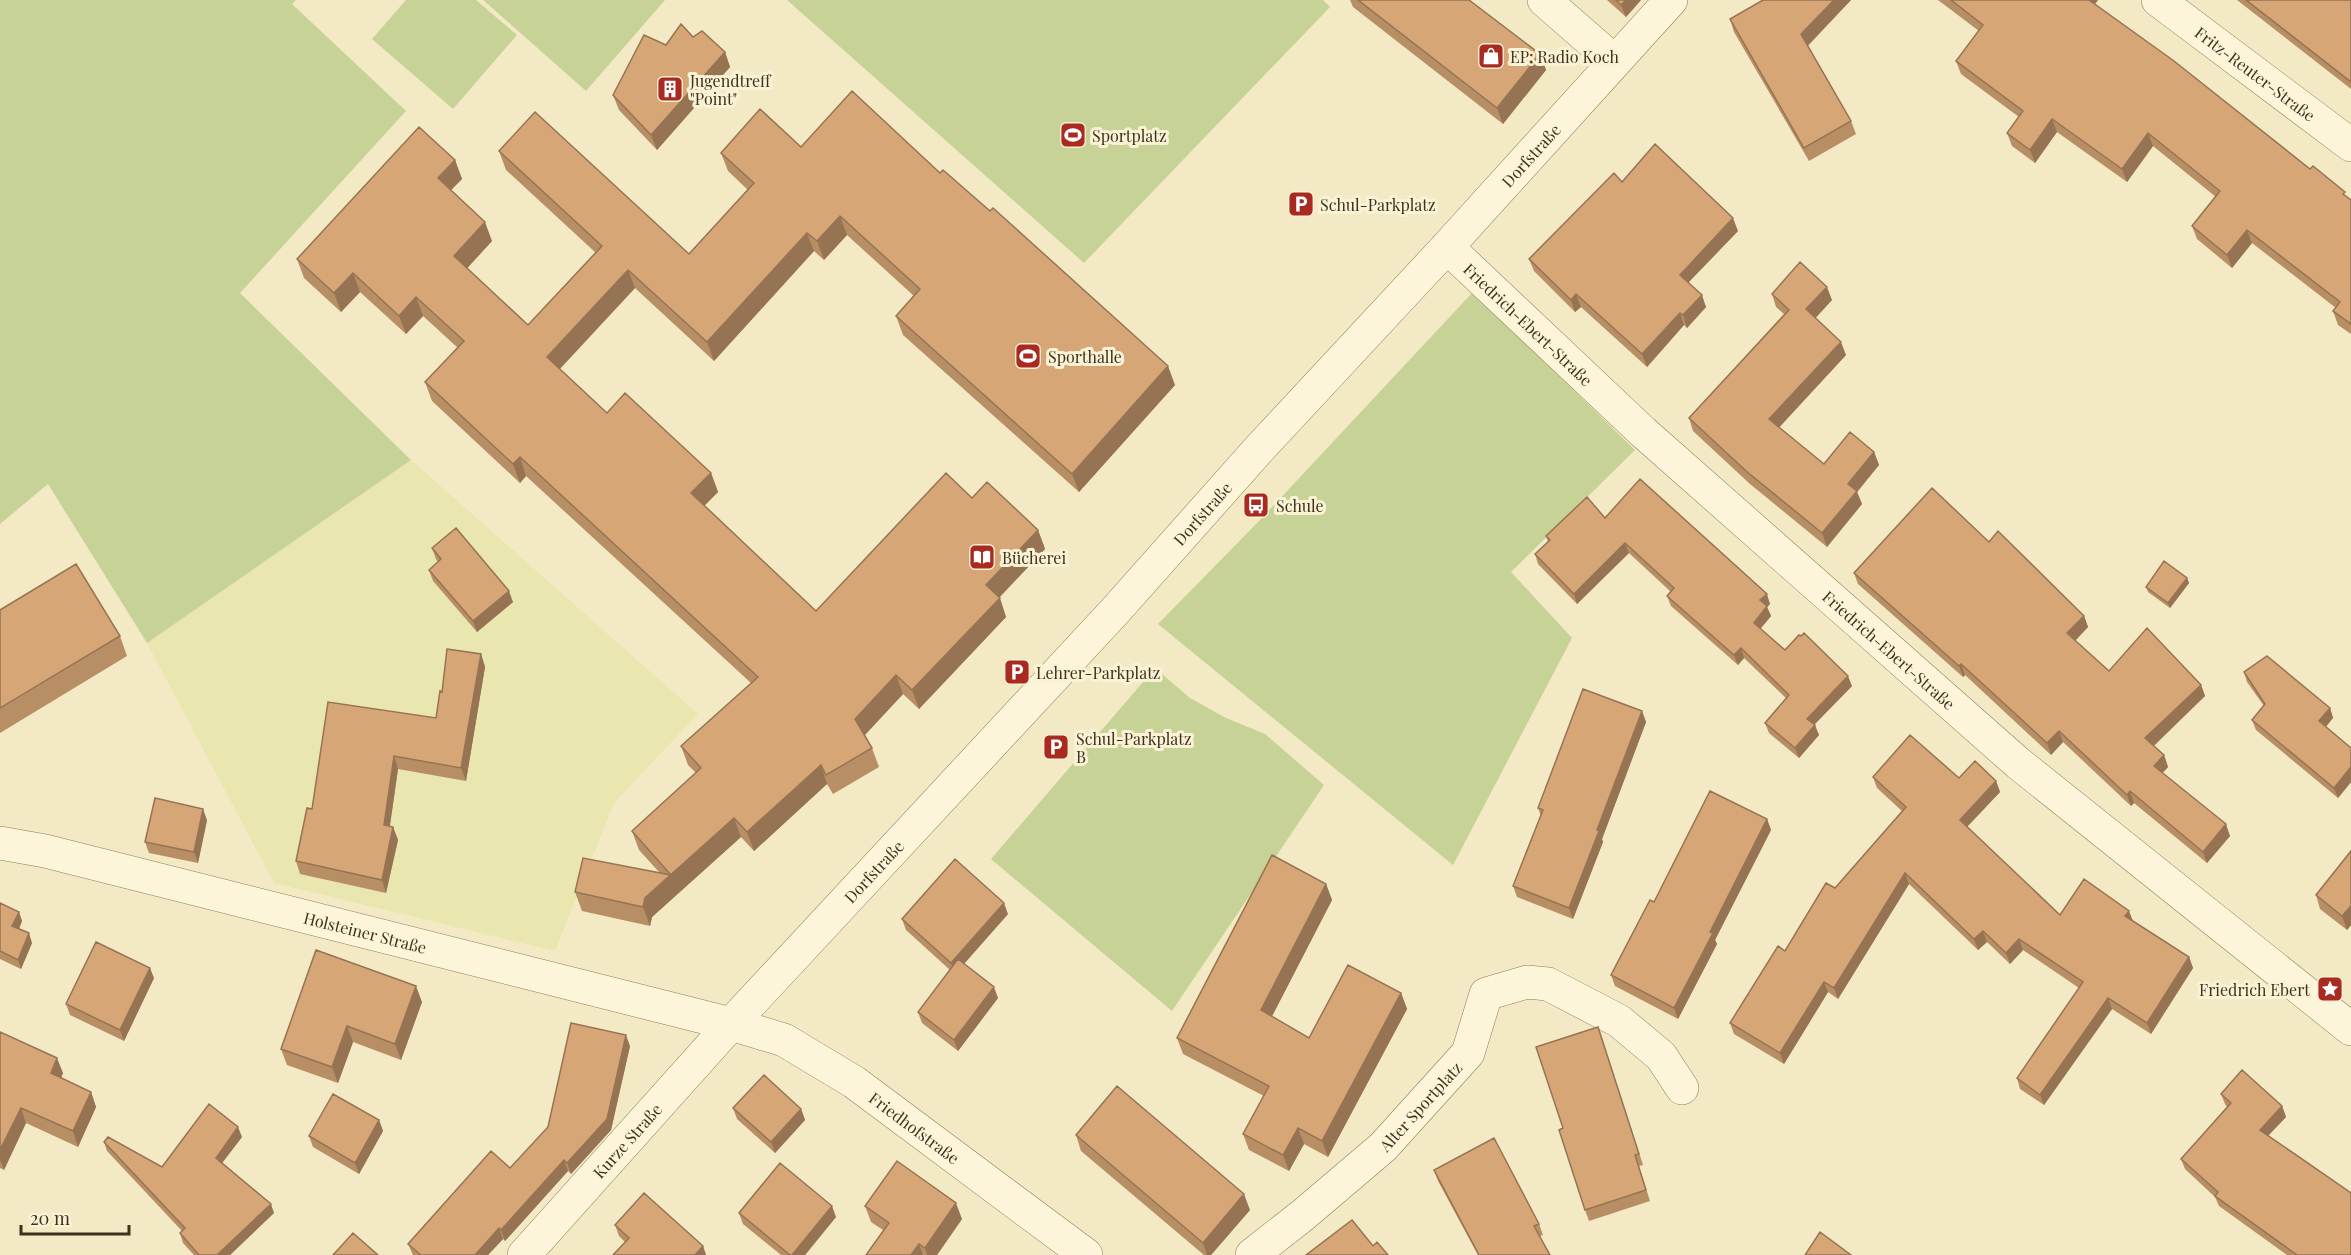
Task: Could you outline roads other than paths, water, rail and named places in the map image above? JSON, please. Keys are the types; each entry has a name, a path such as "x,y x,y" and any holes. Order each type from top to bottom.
{"street":[{"path":"1544,0 1614,61"},
{"name":"Dorfstraße","path":"731,1024 1034,699 1259,449 1448,247 1671,0"},
{"name":"Fritz-Reuter-Straße","path":"2158,0 2351,145"},
{"name":"Friedrich-Ebert-Straße","path":"1448,247 1643,432 2018,764 2351,1029"},
{"name":"Holsteiner Straße","path":"0,843 57,854 731,1024"},
{"name":"Alter Sportplatz","path":"1252,1255 1383,1147 1468,1053 1486,994 1527,982 1548,984 1618,1021 1661,1056 1682,1088"},
{"name":"Kurze Straße","path":"533,1252 731,1024"},
{"name":"Friedhofstraße","path":"731,1024 784,1040 854,1082 1086,1255"}],"place":[{"name":"EP: Radio Koch","path":"1491,56"},
{"name":"Jugendtreff \"Point\"","path":"670,89"},
{"name":"Sportplatz","path":"1073,135"},
{"name":"Schul-Parkplatz","path":"1301,204"},
{"name":"Sporthalle","path":"1028,356"},
{"name":"Schule","path":"1256,505"},
{"name":"Bücherei","path":"982,557"},
{"name":"Lehrer-Parkplatz","path":"1017,672"},
{"name":"Schul-Parkplatz B","path":"1056,747"},
{"name":"Friedrich Ebert","path":"2330,989"}]}
